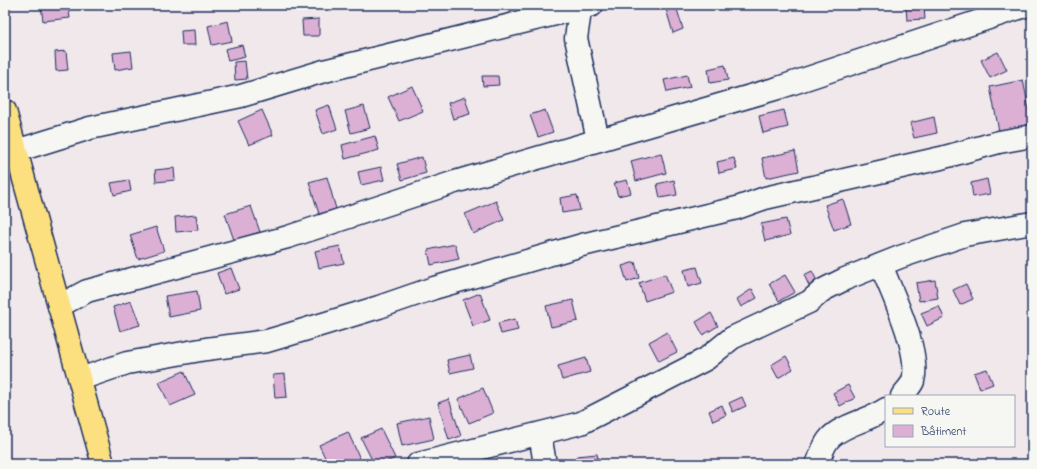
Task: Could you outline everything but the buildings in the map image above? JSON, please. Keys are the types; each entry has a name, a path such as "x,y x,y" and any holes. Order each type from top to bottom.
{"main road":[{"path":"5,111 103,464"}],"street":[{"path":"59,306 87,291 288,237 455,182 778,88 1028,5"},
{"path":"16,150 90,128 241,96 324,71 585,6 576,38 598,140"},
{"path":"80,379 126,363 278,338 379,307 434,288 582,245 737,208 765,198 941,158 999,142 1032,136"},
{"path":"418,464 581,423 706,359 732,338 809,302 824,290 845,279 965,235 1032,223"},
{"path":"881,265 905,325 915,363 912,382 903,395"},
{"path":"817,464 830,438 845,429 876,416 885,410"},
{"path":"540,434 545,464"}]}
